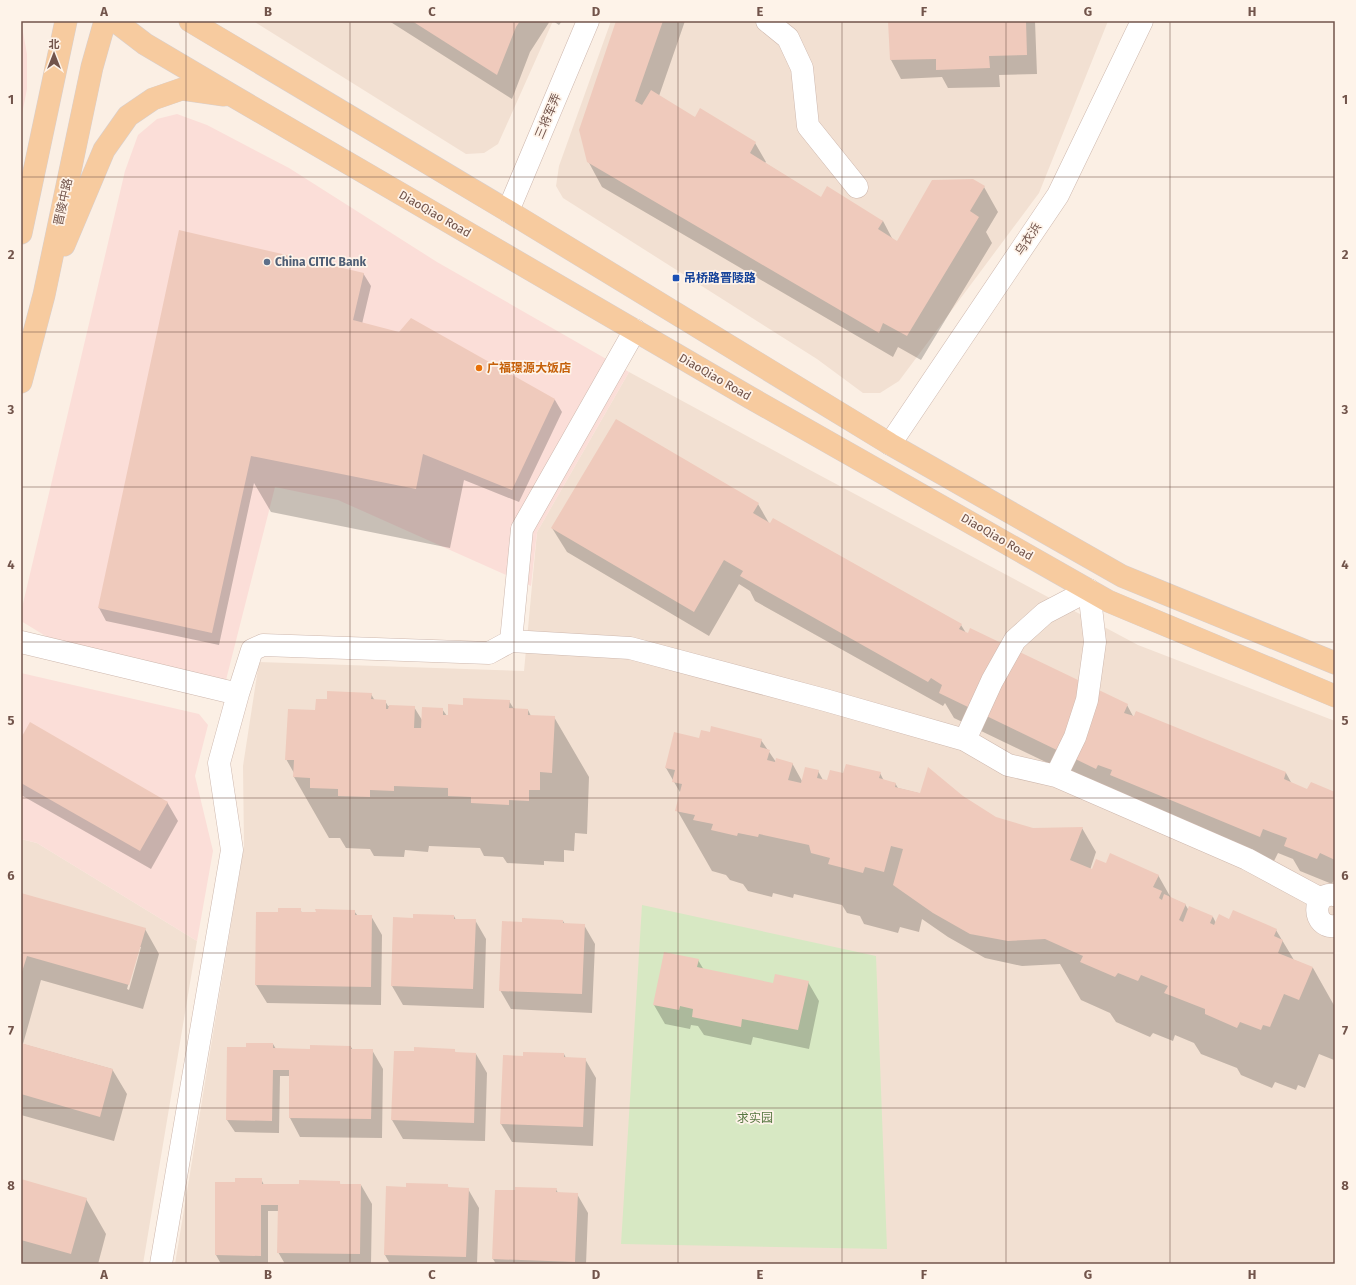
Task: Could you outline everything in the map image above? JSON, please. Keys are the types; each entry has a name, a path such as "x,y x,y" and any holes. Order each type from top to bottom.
{"main road":[{"path":"22,221 66,21"},
{"name":"晋陵中路","path":"21,382 44,294 92,67 105,21"},
{"name":"DiaoQiao Road","path":"115,21 145,44 232,96 749,397 1108,601 1335,696"},
{"path":"190,21 508,211 890,444 1122,576 1335,662"},
{"path":"44,294 104,150 128,116 153,99 182,89 232,96"}],"street":[{"name":"三将军弄","path":"508,211 588,21"},
{"path":"767,21 788,38 802,68 808,126 856,187"},
{"name":"乌衣浜","path":"890,444 1058,195 1142,21"},
{"path":"511,641 522,528 635,330"},
{"path":"965,740 992,681 1016,640 1045,613 1089,590 1094,642 1087,700 1075,737 1056,776"},
{"path":"161,1264 232,850 219,763 252,650 263,645 489,653 511,641 630,648 825,700 965,740 1008,766 1056,776 1247,858 1328,897 1317,908 1319,918 1327,925 1335,926"},
{"path":"21,642 238,694"}],"shaded area":[{"path":"21,21 27,54 27,89 21,119"},
{"path":"253,21 553,21 498,144 484,153 466,154"},
{"path":"611,21 1108,21 1039,193 899,381 880,393 863,393 817,359 563,198 556,186 559,166"},
{"path":"177,114 207,125 289,168 437,262 629,372 537,532 531,586 338,500 275,487 226,680 57,643 21,621 21,612 125,171 138,135 157,119"},
{"path":"629,372 1138,645 1335,721 1335,1264 175,1264 244,846 243,766 259,662 524,671 537,532"},
{"path":"21,673 199,714 208,725 195,776 213,851 197,941 37,843 21,839"},
{"path":"21,839 37,843 197,941 143,1264 21,1264"}],"green space":[{"name":"求实园","path":"642,905 876,956 887,1249 621,1244"}],"building":[{"path":"412,21 520,21 516,27 497,75"},
{"path":"616,21 663,21 635,101 642,105 651,90 695,117 700,108 756,142 750,153 821,197 827,186 883,221 878,229 897,241 932,180 973,179 985,186 970,211 979,217 907,336 883,323 879,333 587,162 579,130"},
{"path":"888,21 1026,21 1027,55 989,56 990,68 936,70 936,59 890,60"},
{"path":"179,230 364,273 353,320 399,332 411,318 555,399 512,490 423,454 416,489 251,456 212,633 98,608"},
{"path":"616,419 759,503 753,513 770,523 773,518 962,624 959,629 968,633 970,628 1128,704 1124,713 1134,716 1136,711 1286,772 1284,779 1307,789 1311,782 1335,792 1335,860 1320,853 1317,859 1284,846 1287,838 1263,829 1260,837 1110,775 1112,770 1098,765 1096,769 939,693 942,685 931,678 928,682 740,576 743,571 724,560 694,612 551,528"},
{"path":"327,691 372,693 371,699 386,700 386,709 388,709 389,705 415,706 414,728 421,728 422,707 443,708 443,715 448,715 448,704 463,705 463,698 510,700 509,708 528,709 528,715 555,716 552,773 540,772 540,790 529,790 529,801 509,800 509,805 471,803 471,797 448,796 448,788 394,786 394,791 370,790 370,797 338,796 338,789 310,788 310,778 293,777 294,760 285,760 288,709 315,710 316,699 327,699"},
{"path":"30,722 168,802 140,851 21,783 21,738"},
{"path":"711,726 762,739 760,747 770,750 767,760 775,762 776,758 793,763 788,780 801,783 805,767 819,770 817,778 827,780 830,770 843,773 846,764 881,772 879,778 896,783 895,787 920,793 928,767 963,796 996,817 1033,828 1083,827 1070,860 1092,869 1096,859 1106,863 1110,853 1159,875 1153,887 1162,891 1159,898 1162,900 1164,894 1186,904 1179,920 1183,922 1189,906 1213,916 1210,923 1214,925 1219,914 1229,919 1233,910 1277,929 1274,936 1283,940 1278,953 1313,967 1299,1000 1284,994 1270,1027 1263,1025 1261,1030 1240,1022 1237,1028 1205,1014 1205,1009 1164,993 1168,986 1141,975 1138,981 1118,973 1115,977 1080,962 1083,956 1045,939 1008,941 970,934 933,913 893,885 903,849 891,846 884,872 865,867 863,873 828,864 830,858 811,853 809,845 759,834 758,837 738,833 737,836 711,830 713,824 693,820 695,815 675,811 682,784 672,782 675,770 665,768 674,732 699,738 701,730 710,732"},
{"path":"21,893 146,928 129,985 27,956 21,975"},
{"path":"278,908 301,908 301,912 316,912 315,909 355,910 355,915 372,915 371,987 255,985 256,912 278,912"},
{"path":"413,914 454,915 454,919 476,919 473,989 391,986 393,917 413,918"},
{"path":"522,918 563,920 563,923 585,924 582,994 499,991 502,921 522,922"},
{"path":"664,952 699,959 697,967 773,983 775,974 809,981 798,1030 742,1019 741,1027 692,1017 693,1009 680,1006 679,1010 653,1005"},
{"path":"21,1043 113,1069 100,1117 21,1094"},
{"path":"246,1043 273,1043 273,1048 310,1049 310,1045 351,1046 351,1049 373,1049 371,1119 289,1118 289,1070 273,1070 272,1121 226,1120 227,1047 246,1047"},
{"path":"414,1047 455,1049 455,1052 476,1053 474,1123 391,1120 394,1051 414,1051"},
{"path":"523,1052 564,1053 564,1057 586,1058 583,1127 500,1124 503,1055 523,1056"},
{"path":"235,1178 262,1178 262,1184 299,1184 299,1180 340,1181 340,1184 361,1184 360,1254 277,1253 278,1205 261,1205 261,1256 215,1255 215,1182 235,1182"},
{"path":"21,1179 87,1198 71,1254 21,1240"},
{"path":"406,1183 448,1184 448,1187 469,1188 466,1257 384,1255 386,1186 406,1187"},
{"path":"515,1187 557,1188 556,1192 578,1193 575,1262 492,1259 495,1190 515,1190"}],"place":[{"name":"China CITIC Bank","path":"267,262"},
{"name":"吊桥路晋陵路","path":"676,278"},
{"name":"广福璟源大饭店","path":"479,368"}]}
